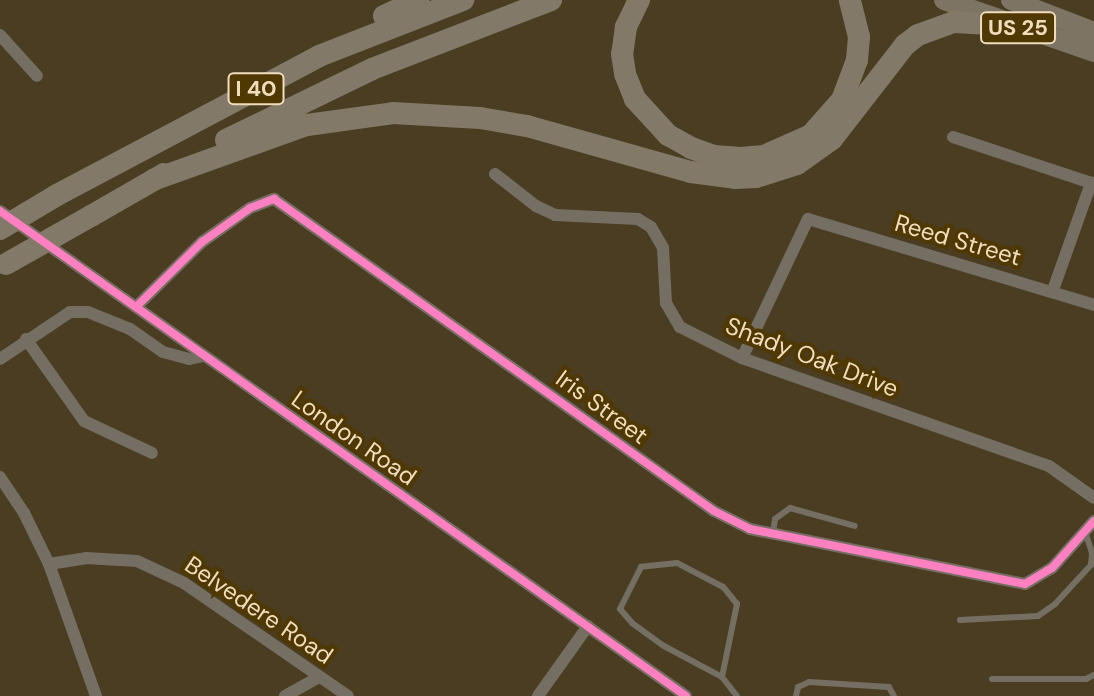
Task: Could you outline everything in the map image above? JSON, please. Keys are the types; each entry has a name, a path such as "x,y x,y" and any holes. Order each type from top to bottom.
{"highway":[{"path":"319,56 380,18 419,0"},
{"name":"I 40","path":"0,229 57,195 319,56 463,0"},
{"name":"I 40","path":"3,266 153,180 344,82 428,45 551,0"},
{"path":"639,0 626,27 622,54 625,74 635,99 668,135 691,148 714,156 741,158 764,156 789,148 811,135 842,100 851,80 859,37 850,0"},
{"path":"153,180 307,125 393,113 480,118 527,126 691,172 735,178 756,177 797,164 832,139 905,45 918,35 954,22 1010,25"}],"main road":[{"name":"US 25","path":"944,0 1094,52"},
{"name":"US 25","path":"1011,0 1094,32"}],"street":[{"path":"0,35 37,76"},
{"path":"953,137 1093,184 1053,290"},
{"name":"Shady Oak Drive","path":"495,174 536,206 555,215 638,219 651,227 663,248 666,303 680,327 742,358 1049,466 1094,498"},
{"name":"Iris Street","path":"136,307 202,242 250,208 274,199 714,511 750,529 1025,584 1052,568 1090,526"},
{"name":"London Road","path":"0,211 686,696"},
{"name":"Reed Street","path":"742,358 808,219 1053,290 1094,305"},
{"path":"0,359 70,312 88,312 130,329 163,352 189,359 203,356"},
{"path":"26,339 84,421 152,453"},
{"path":"0,477 24,513 49,564 96,696"},
{"name":"Belvedere Road","path":"49,564 86,558 137,561 184,583 345,695"},
{"path":"538,696 588,626"},
{"path":"291,695 319,677"}],"lane":[{"path":"773,533 775,519 790,508 855,526"},
{"path":"960,620 1038,616 1055,604 1091,565 1090,526"},
{"path":"722,677 737,604 723,587 677,563 641,567 620,609 632,623 664,646 722,677 737,696"},
{"path":"992,679 1086,679 1094,675"},
{"path":"796,696 798,687 809,682 889,687 894,696"}],"cycle path":[{"path":"136,307 202,242 250,208 274,199 714,511 750,529 1025,584 1052,568 1094,521"},
{"path":"0,211 686,696"}]}
